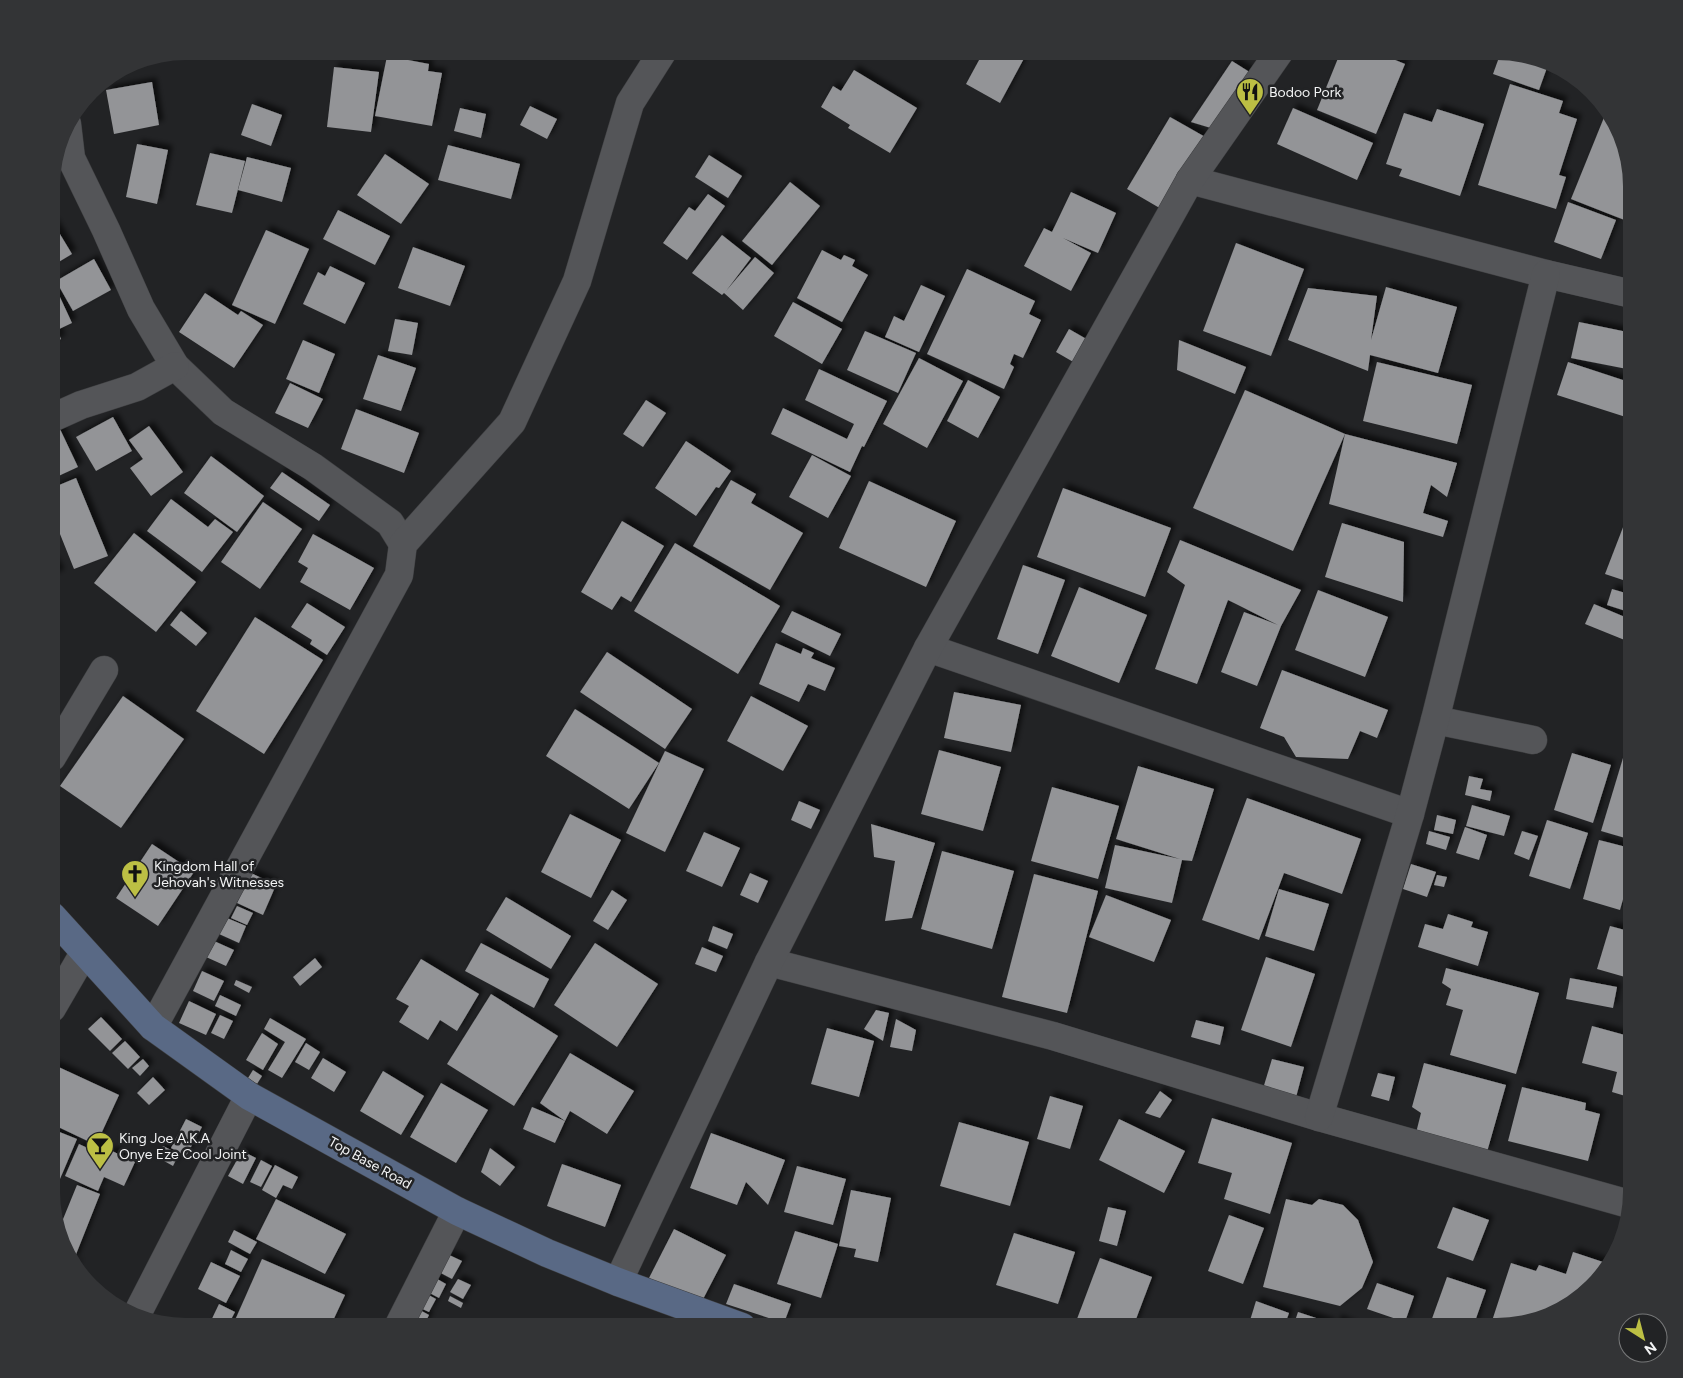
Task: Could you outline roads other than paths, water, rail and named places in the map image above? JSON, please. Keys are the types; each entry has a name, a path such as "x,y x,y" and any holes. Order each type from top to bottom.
{"street":[{"path":"152,1027 399,576 403,544 512,422 577,281 630,103 657,60"},
{"path":"618,1282 769,962 928,648 1190,180 1274,60"},
{"path":"69,141 71,158 141,309 176,366 223,412 313,467 390,523 403,544"},
{"path":"1190,180 1546,274 1623,292"},
{"path":"1319,1117 1410,814 1546,274"},
{"path":"60,414 81,405 137,386 176,366"},
{"path":"928,648 1410,814"},
{"path":"60,744 104,670"},
{"path":"1435,720 1533,740"},
{"name":"Top Base Road","path":"60,925 152,1027 249,1096 457,1211 547,1253 618,1282 717,1318"},
{"path":"60,994 84,953"},
{"path":"769,962 1053,1036 1319,1117 1622,1202"},
{"path":"140,1309 249,1096"},
{"path":"403,1318 457,1211"}],"place":[{"name":"Bodoo Pork","path":"1250,116"},
{"name":"Kingdom Hall of Jehovah's Witnesses","path":"135,898"},
{"name":"King Joe A.K.A Onye Eze Cool Joint","path":"100,1170"}]}
